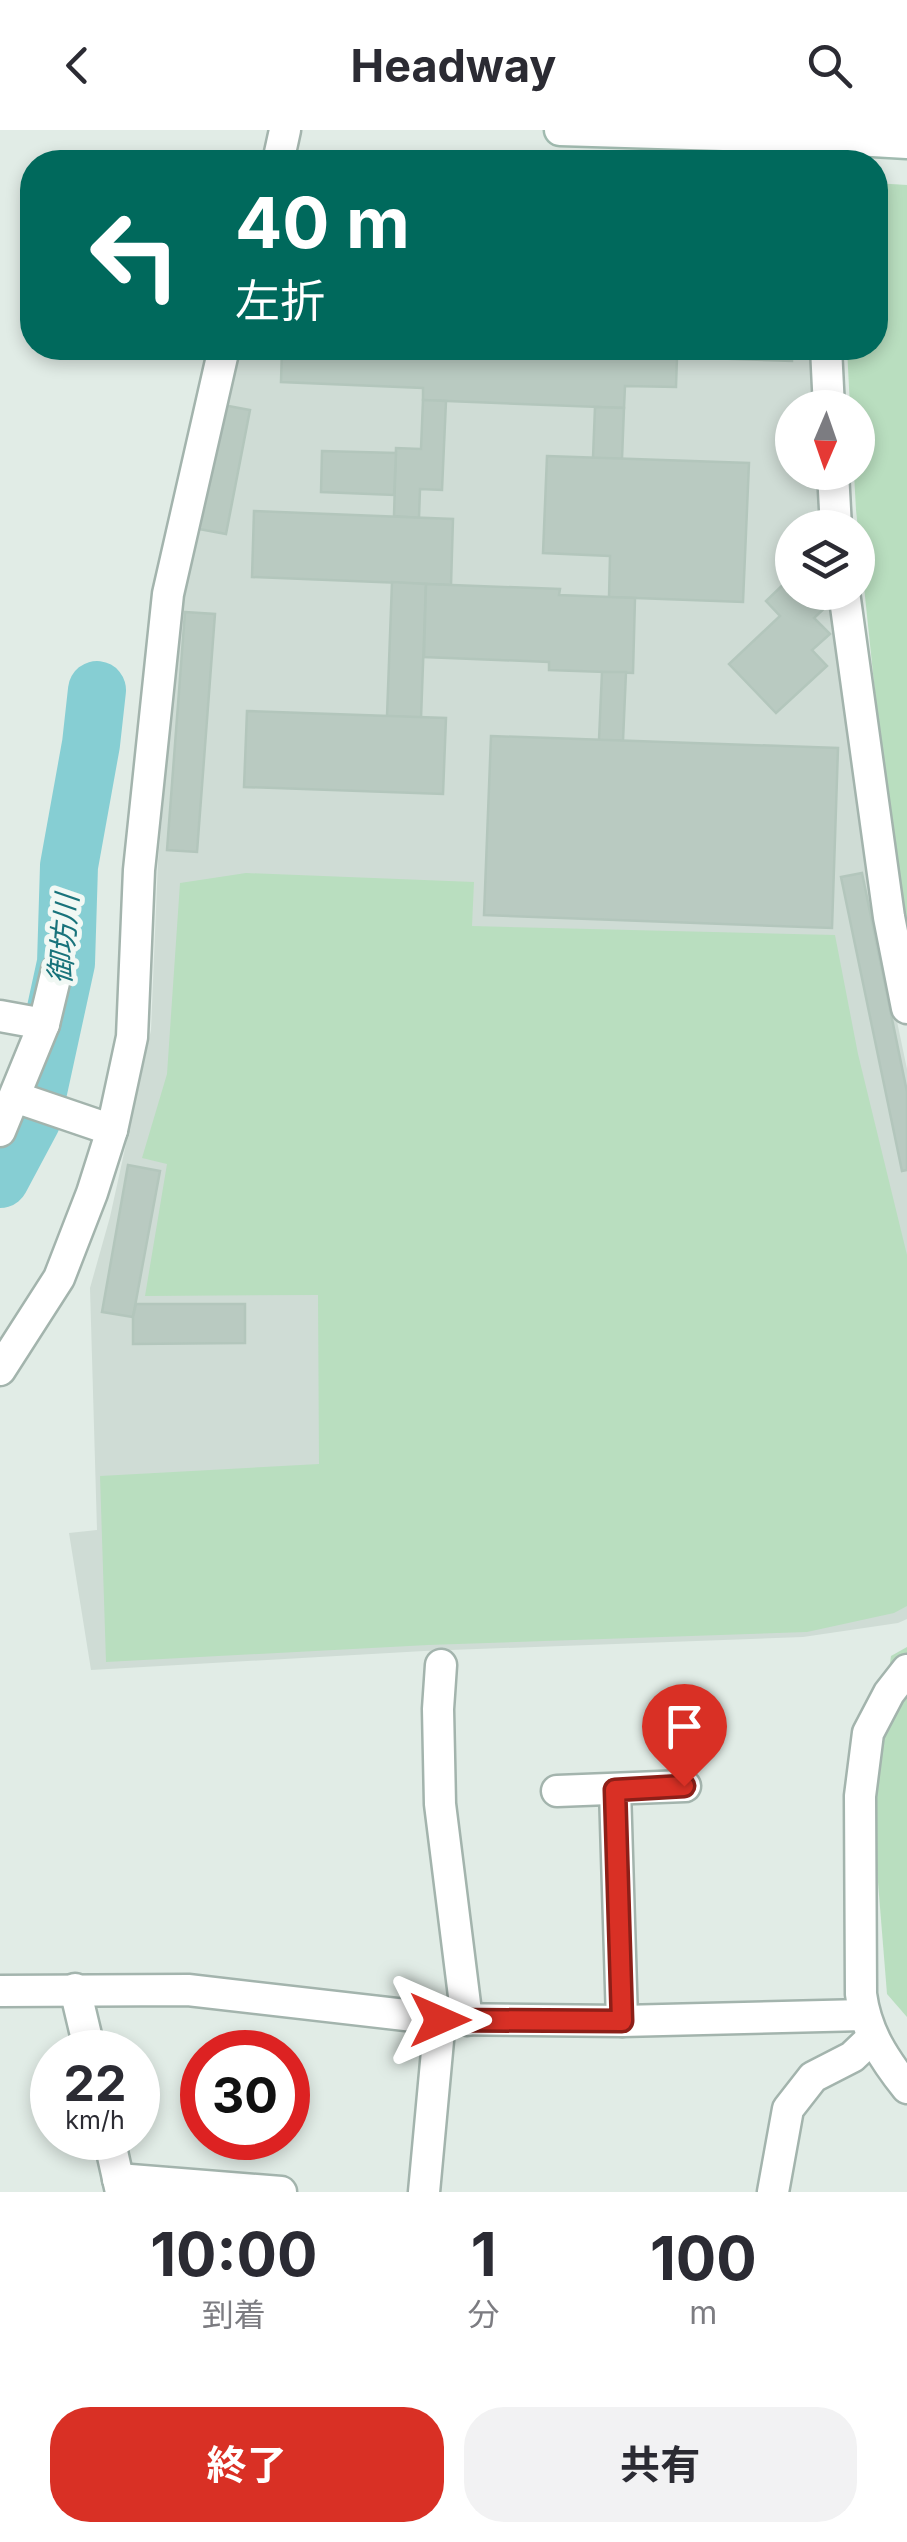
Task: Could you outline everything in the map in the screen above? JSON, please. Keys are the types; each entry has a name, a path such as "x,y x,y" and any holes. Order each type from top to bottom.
{"street":[{"path":"560,130 818,147 907,143"},
{"path":"0,1370 59,1278 112,1130 132,1038 139,870 168,594 221,360"},
{"path":"827,360 828,390"},
{"path":"846,610 889,918 907,1008"},
{"path":"0,1131 44,1024 58,970"},
{"path":"0,1016 44,1024"},
{"path":"14,1097 112,1130"},
{"path":"424,2192 454,2020 440,1804 441,1665"},
{"path":"907,1670 889,1693 868,1734 860,1796 860,1994 868,2027 886,2062 907,2088"},
{"path":"556,1791 684,1786"},
{"path":"615,1790 622,2021"},
{"path":"76,1989 85,2030"},
{"path":"0,1991 188,1990 454,2020 868,2027"},
{"path":"773,2192 788,2108 812,2076 852,2057 868,2027"},
{"path":"114,2160 120,2185 281,2192"}],"shaded area":[{"path":"232,360 814,360 819,372 820,390 775,390 775,490 823,490 823,510 775,510 775,610 833,610 865,869 907,1069 907,1619 803,1637 424,1651 91,1670 69,1533 97,1530 90,1288 110,1217 151,1030 158,861 182,596"}],"green space":[{"path":"888,184 907,185 907,957 898,913 866,610 875,610 875,510 856,510 855,490 875,490 875,390 849,390 848,360 888,360"},
{"path":"246,873 474,882 472,926 835,935 858,1054 907,1255 907,1606 894,1613 807,1632 428,1645 106,1662 100,1476 319,1464 318,1295 145,1296 167,1164 142,1158 167,1074 180,883"},
{"path":"907,1647 907,2017 887,1994 877,1870 877,1752 891,1656"}],"building":[{"path":"282,360 677,360 676,387 625,386 624,408 423,400 423,388 281,382"},
{"path":"423,400 446,401 442,490 420,489 419,518 394,516 396,448 421,449"},
{"path":"223,405 250,410 226,534 199,529"},
{"path":"595,407 624,408 622,459 593,458"},
{"path":"322,451 396,453 394,495 321,492"},
{"path":"547,456 749,463 743,602 609,597 610,556 543,553"},
{"path":"254,511 453,519 451,585 252,577"},
{"path":"392,582 426,584 421,718 387,716"},
{"path":"426,584 560,589 559,595 635,598 633,673 549,670 549,662 424,657"},
{"path":"775,592 775,610 823,610 814,618 830,634 812,650 827,666 776,713 729,664 780,616 766,601"},
{"path":"185,612 215,614 197,852 167,850"},
{"path":"602,672 626,672 623,741 599,740"},
{"path":"247,711 446,718 443,794 244,787"},
{"path":"491,736 838,748 832,928 484,915"},
{"path":"862,873 907,1092 907,1170 902,1171 841,877"},
{"path":"128,1165 160,1171 133,1317 102,1312"},
{"path":"136,1304 245,1304 245,1343 133,1344"}],"waterway":[{"name":"御坊川","path":"0,1179 32,1119 66,963 69,866 97,690"}],"route":[{"path":"440,2020 622,2021 615,1790 684,1786"}]}
